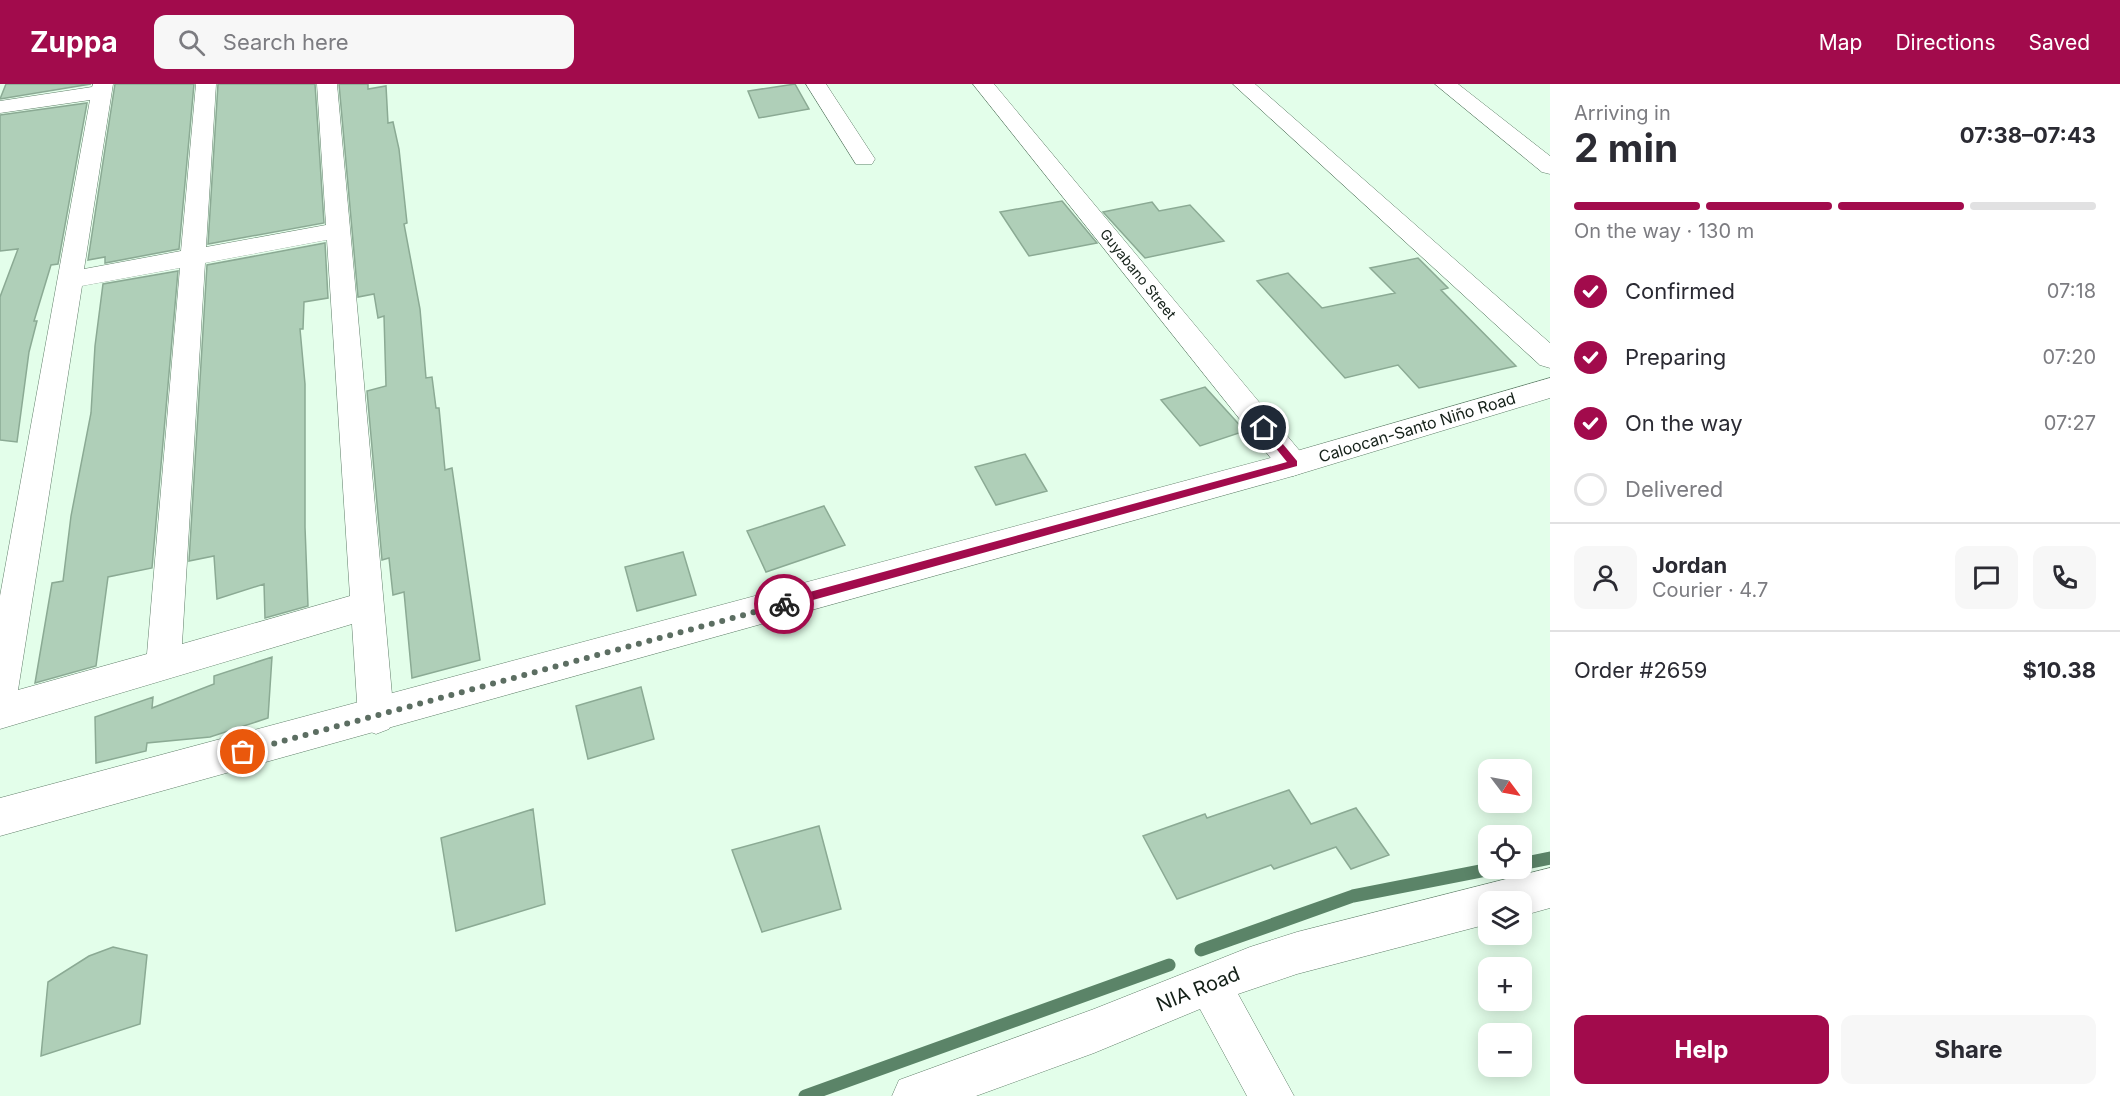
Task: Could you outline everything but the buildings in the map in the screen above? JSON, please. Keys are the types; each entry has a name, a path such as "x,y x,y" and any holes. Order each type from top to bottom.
{"street":[{"path":"163,664 206,84"},
{"path":"327,84 376,717"},
{"path":"816,84 864,159"},
{"name":"Guyabano Street","path":"983,84 1293,464"},
{"path":"1243,84 1550,358"},
{"path":"1445,84 1545,158"},
{"path":"0,107 103,88 0,694"},
{"path":"70,280 339,230"},
{"name":"Caloocan-Santo Niño Road","path":"0,818 376,717 1293,464 1550,388"},
{"path":"0,712 367,605"},
{"path":"1532,893 1550,888"},
{"name":"NIA Road","path":"915,1096 1094,1031 1209,982 1296,953 1478,907"},
{"path":"1209,982 1271,1096"}],"waterway":[{"path":"1532,862 1550,858"},
{"path":"1201,950 1353,896 1478,872"},
{"path":"805,1096 1169,965"}],"way so far":[{"path":"243,752 784,604"}],"route":[{"path":"784,604 1293,464 1264,428"}]}
